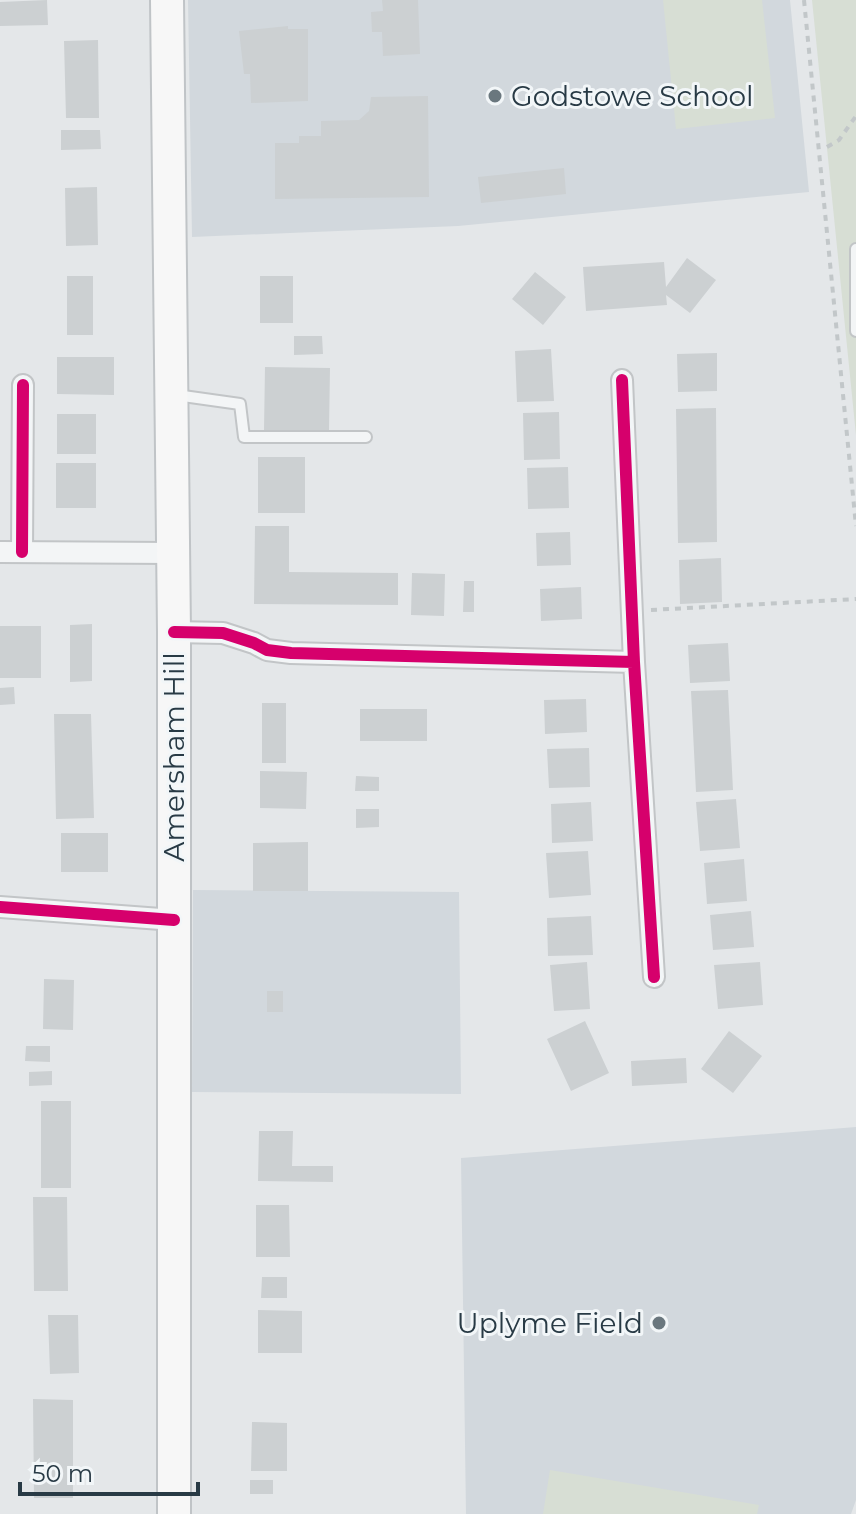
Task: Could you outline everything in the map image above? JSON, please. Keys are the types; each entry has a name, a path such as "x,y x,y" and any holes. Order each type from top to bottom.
{"main road":[{"name":"Amersham Hill","path":"167,0 174,632 174,1514"}],"street":[{"path":"622,380 634,662 654,977"},
{"path":"22,552 23,385"},
{"path":"0,552 172,553"},
{"path":"174,632 223,633 267,650 291,653 634,662"},
{"path":"0,907 174,920"}],"lane":[{"path":"856,249 856,331"},
{"path":"170,394 240,404 244,437 366,437"}],"path":[{"path":"804,0 856,526"},
{"path":"827,147 839,140 856,116"},
{"path":"632,611 856,599"}],"shaded area":[{"name":"Godstowe School","path":"188,0 790,0 809,192 458,226 192,237"},
{"path":"663,0 762,0 775,118 676,129"},
{"path":"812,0 856,0 856,435"},
{"path":"193,890 459,892 461,1094 192,1092"},
{"name":"Uplyme Field","path":"856,1127 856,1500 851,1514 466,1514 461,1158"},
{"path":"550,1470 759,1505 757,1514 543,1514"}],"building":[{"path":"47,0 48,25 0,26 0,2"},
{"path":"382,0 418,0 420,54 383,56 382,32 372,32 371,12 383,11"},
{"path":"288,26 288,29 308,29 308,101 251,103 250,74 244,74 239,31"},
{"path":"98,40 99,118 66,118 64,41"},
{"path":"428,96 429,197 275,199 275,143 299,143 299,136 321,136 321,121 359,120 369,111 371,97"},
{"path":"61,130 100,130 101,149 61,150"},
{"path":"564,168 566,194 481,203 478,177"},
{"path":"97,187 98,245 66,246 65,188"},
{"path":"687,258 716,280 690,313 666,295 667,305 586,311 583,267 664,262 666,287"},
{"path":"535,272 566,297 543,325 512,299"},
{"path":"67,276 93,276 93,335 67,335"},
{"path":"260,276 293,276 293,323 260,323"},
{"path":"294,336 322,336 323,354 294,355"},
{"path":"551,349 554,401 517,402 515,351"},
{"path":"717,353 717,391 678,392 677,354"},
{"path":"57,357 114,357 114,395 57,394"},
{"path":"265,367 330,368 329,430 264,430"},
{"path":"716,408 717,542 678,543 676,409"},
{"path":"559,412 560,459 524,460 523,413"},
{"path":"57,414 96,414 96,454 57,454"},
{"path":"258,457 305,457 305,513 258,513"},
{"path":"56,463 96,463 96,508 56,508"},
{"path":"568,467 569,508 528,509 527,468"},
{"path":"255,526 289,526 289,572 398,573 398,605 254,604"},
{"path":"570,532 571,565 537,566 536,533"},
{"path":"721,558 722,602 680,604 679,560"},
{"path":"412,573 445,574 444,616 411,615"},
{"path":"464,581 474,581 474,612 463,612"},
{"path":"581,587 582,619 541,621 540,589"},
{"path":"92,624 92,681 70,682 70,625"},
{"path":"0,626 41,626 41,678 0,678"},
{"path":"728,643 730,681 690,683 688,645"},
{"path":"14,687 15,704 0,705 0,688"},
{"path":"728,690 733,790 696,792 691,691"},
{"path":"586,699 587,732 545,734 544,700"},
{"path":"262,703 286,703 286,763 262,763"},
{"path":"360,709 427,709 427,741 360,741"},
{"path":"54,714 91,714 94,818 56,819"},
{"path":"589,748 590,787 549,788 547,749"},
{"path":"260,771 307,772 306,809 260,808"},
{"path":"356,776 379,777 379,791 355,791"},
{"path":"736,799 740,848 700,851 696,802"},
{"path":"591,802 593,841 552,843 551,804"},
{"path":"356,809 379,809 379,827 356,828"},
{"path":"61,833 108,833 108,872 61,872"},
{"path":"308,842 308,891 253,891 253,843"},
{"path":"588,851 591,895 549,898 546,853"},
{"path":"744,859 747,901 707,904 704,863"},
{"path":"751,911 754,947 713,950 710,915"},
{"path":"591,916 593,955 548,956 547,918"},
{"path":"587,962 590,1009 554,1011 550,965"},
{"path":"760,962 763,1005 718,1009 714,965"},
{"path":"44,979 74,980 73,1030 43,1029"},
{"path":"267,991 283,991 283,1012 267,1012"},
{"path":"585,1021 609,1073 571,1091 547,1039"},
{"path":"729,1031 762,1056 733,1093 701,1069"},
{"path":"26,1046 50,1046 50,1062 25,1061"},
{"path":"686,1058 687,1083 632,1086 631,1061"},
{"path":"52,1071 52,1085 29,1086 29,1072"},
{"path":"41,1101 71,1101 71,1188 41,1188"},
{"path":"259,1131 293,1131 292,1166 333,1166 333,1182 258,1181"},
{"path":"33,1197 67,1197 68,1291 34,1291"},
{"path":"256,1205 289,1205 290,1257 256,1257"},
{"path":"262,1277 287,1277 287,1298 261,1298"},
{"path":"258,1310 302,1311 302,1353 258,1353"},
{"path":"48,1315 78,1315 79,1373 50,1374"},
{"path":"33,1399 73,1400 73,1498 34,1498"},
{"path":"252,1422 287,1423 287,1471 251,1471"},
{"path":"250,1480 273,1480 273,1494 250,1494"}],"cycle path":[{"path":"622,380 634,662 654,977"},
{"path":"22,552 23,385"},
{"path":"174,632 223,633 267,650 291,653 634,662"},
{"path":"0,907 174,920"}],"place":[{"name":"Godstowe School","path":"495,96"},
{"name":"Uplyme Field","path":"659,1323"}]}
